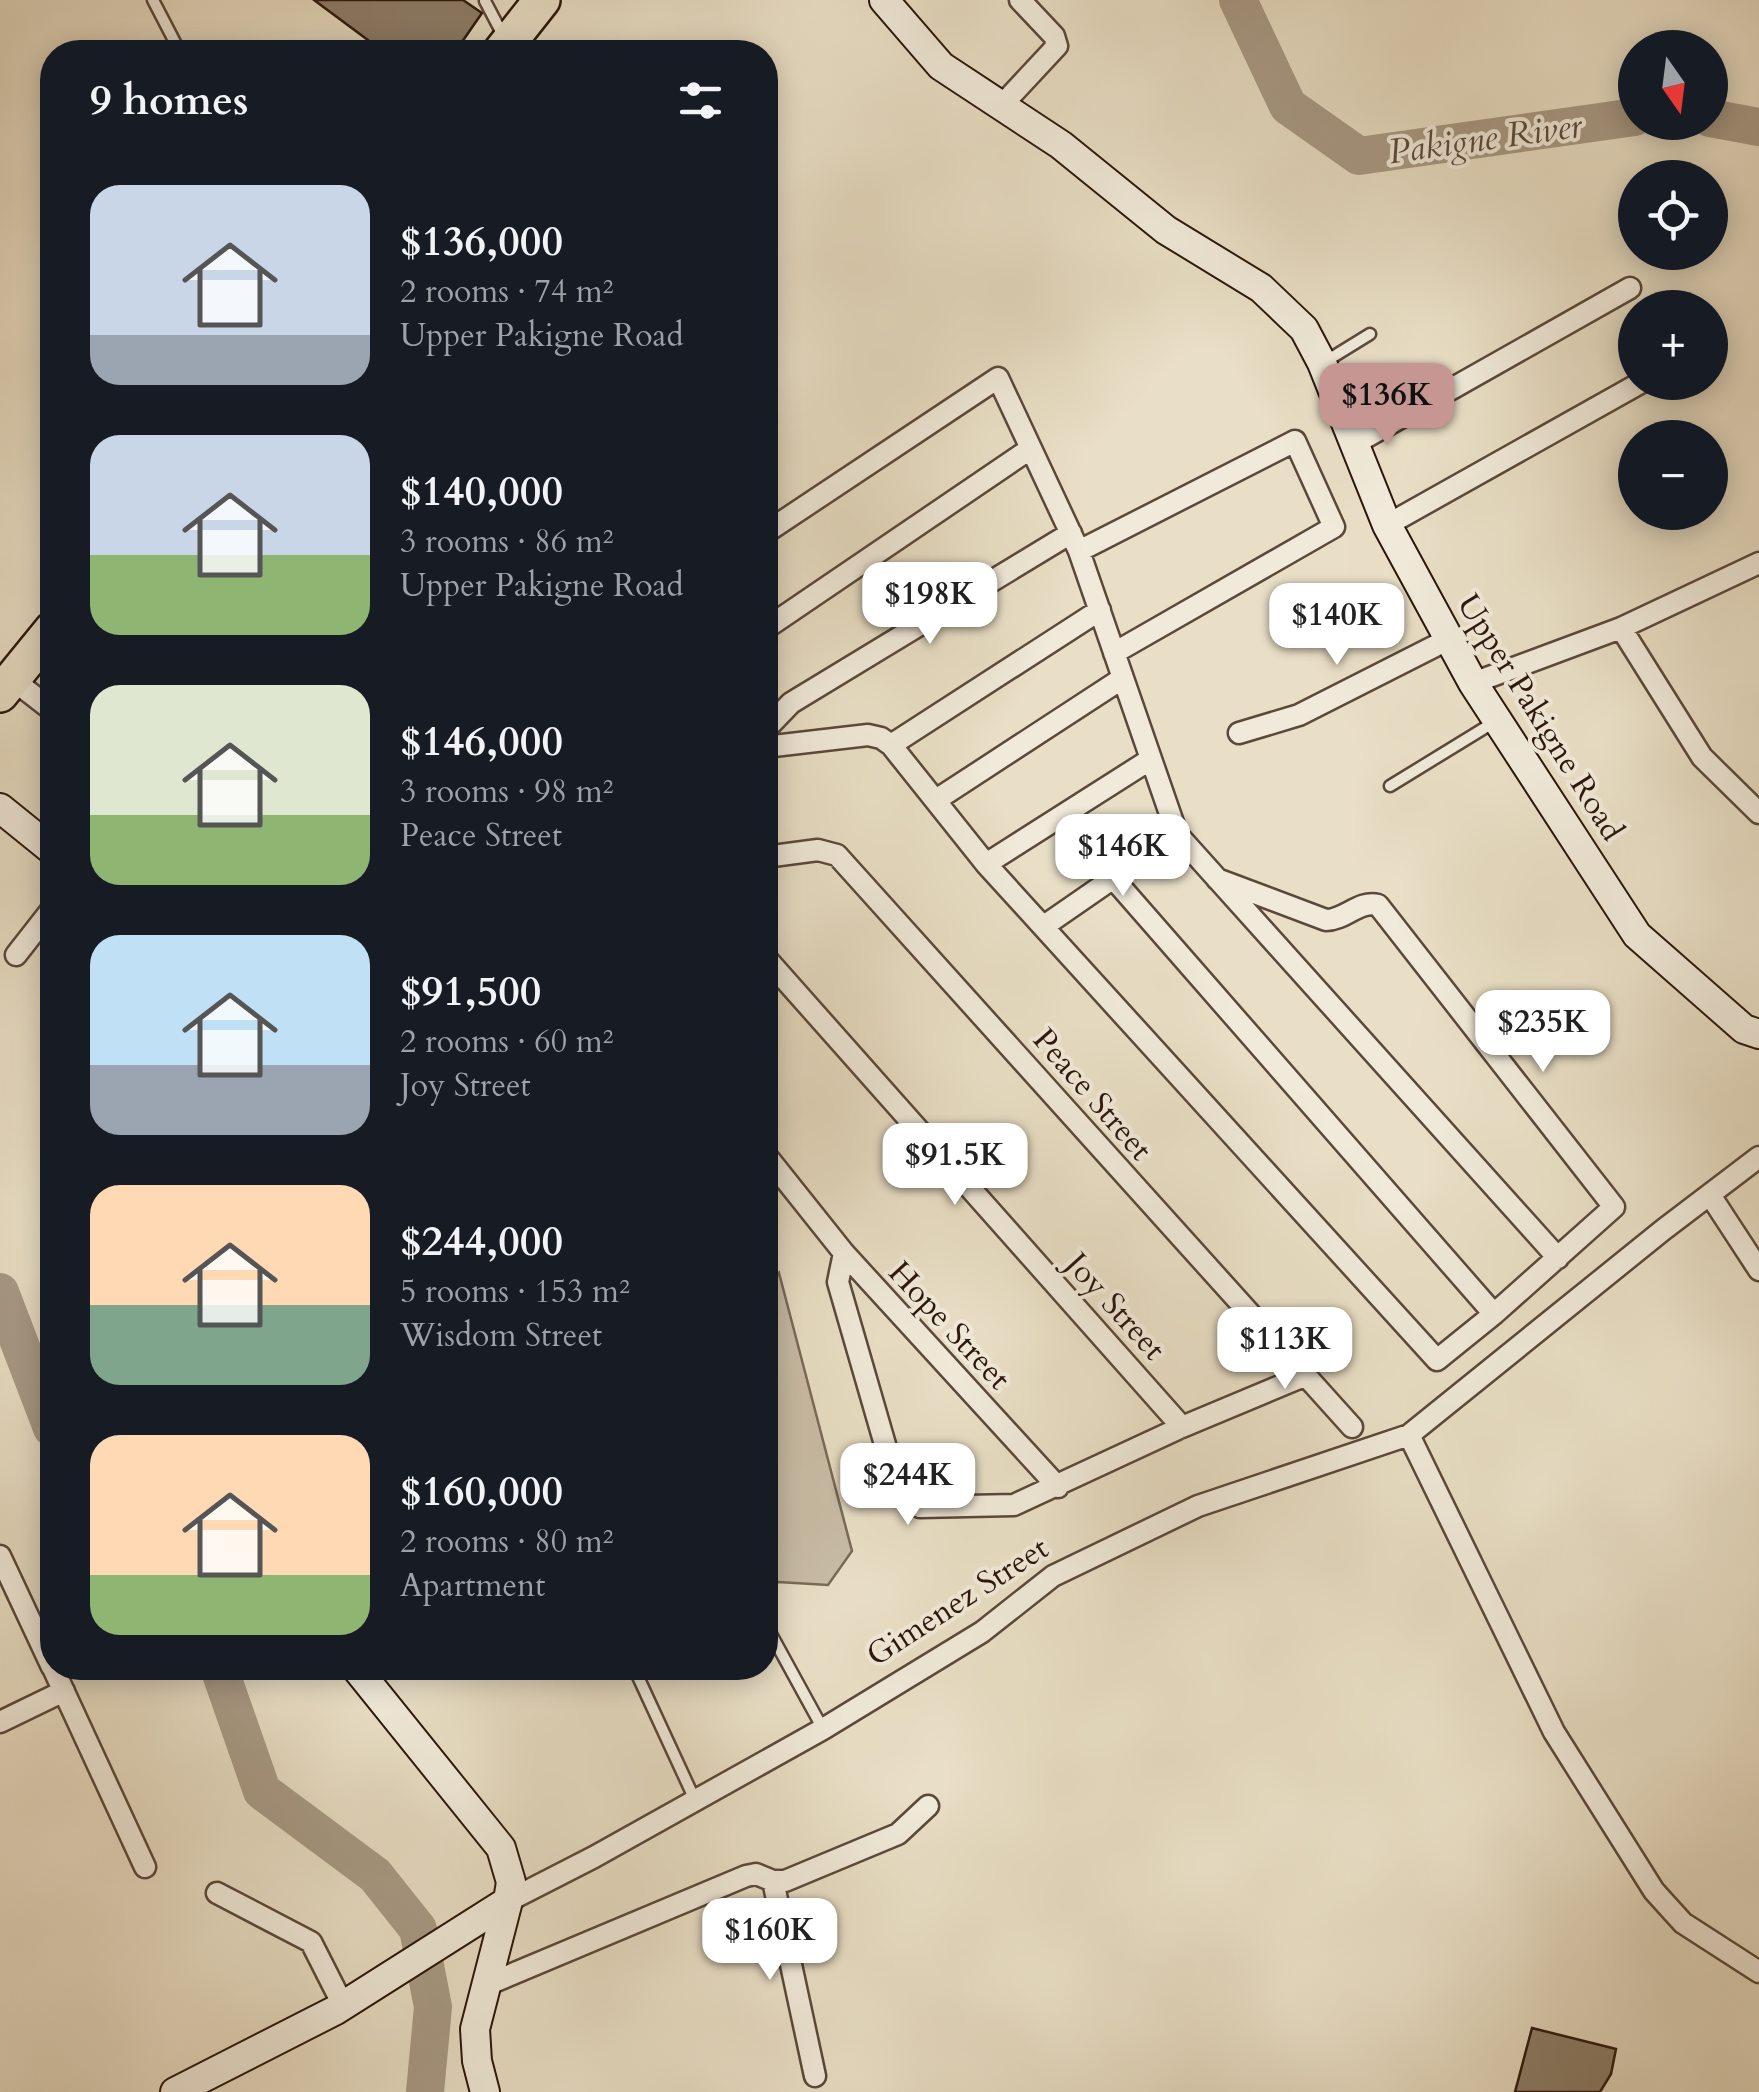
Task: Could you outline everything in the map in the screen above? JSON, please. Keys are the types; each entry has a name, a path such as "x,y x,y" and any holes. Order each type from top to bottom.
{"highway":[{"path":"510,40 542,0"},
{"path":"6,686 40,645"}],"street":[{"name":"Upper Pakigne Road","path":"884,0 941,66 1061,144 1166,230 1260,288 1304,329 1322,363 1387,525 1472,683 1636,935 1744,1029 1759,1034"},
{"path":"1002,106 1057,46 1054,36 1020,0"},
{"path":"1354,444 1630,288"},
{"path":"778,524 998,378 1075,542 1177,834 1558,1258"},
{"path":"1387,525 1618,395"},
{"path":"778,716 791,703 1075,542 1295,441 1334,527 1114,652"},
{"path":"778,620 1030,449"},
{"path":"1472,683 1621,628 1759,564"},
{"path":"890,745 1100,610"},
{"path":"1621,628 1702,758 1759,813"},
{"path":"1239,733 1299,715 1449,639"},
{"path":"936,800 1123,678"},
{"path":"6,686 40,701"},
{"path":"778,745 868,735 890,745 986,864 1436,1360 1614,1207 1378,905 1365,904 1335,920 1326,920 1217,879"},
{"path":"986,864 1151,759"},
{"path":"0,808 40,840"},
{"path":"1044,926 1177,834"},
{"name":"Peace Street","path":"778,855 818,850 837,854 1352,1427"},
{"path":"1112,877 1494,1314"},
{"path":"16,955 40,924"},
{"name":"Joy Street","path":"778,971 1182,1426"},
{"name":"Gimenez Street","path":"175,2092 343,2005 508,1901 822,1729 982,1632 1053,1576 1198,1506 1409,1435 1759,1157"},
{"name":"Hope Street","path":"778,1170 844,1253 1058,1487"},
{"path":"1710,1195 1759,1270"},
{"path":"844,1253 838,1282 895,1479 920,1506 1014,1505 1182,1426 1304,1376"},
{"path":"1409,1435 1554,1732 1654,1891 1683,1923 1759,1972"},
{"path":"0,1556 40,1640"},
{"path":"59,1680 145,1867"},
{"path":"366,1680 501,1848 511,1882 474,2029 485,2092"},
{"path":"0,1722 64,1692"},
{"path":"484,1986 746,1876 756,1874 785,1881 886,1840 928,1806"},
{"path":"773,1881 816,2076"},
{"path":"217,1893 311,1942 343,2005"}],"lane":[{"path":"153,0 174,40"},
{"path":"485,1 501,40"},
{"path":"1322,363 1370,334"},
{"path":"1390,786 1497,720"},
{"path":"778,1646 822,1729"},
{"path":"640,1680 695,1800"}],"shaded area":[{"path":"778,1274 852,1551 828,1585 778,1582"}],"building":[{"path":"314,0 463,0 482,13 463,40 368,40"},
{"path":"1532,2028 1616,2049 1611,2074 1600,2092 1515,2092"}],"waterway":[{"name":"Pakigne River","path":"1238,0 1288,106 1359,156 1618,119"},
{"name":"Pakigne River","path":"1728,121 1759,127"},
{"path":"0,1292 40,1397"},
{"path":"223,1680 262,1791 375,1875 418,1929 433,2007 425,2092"}]}
